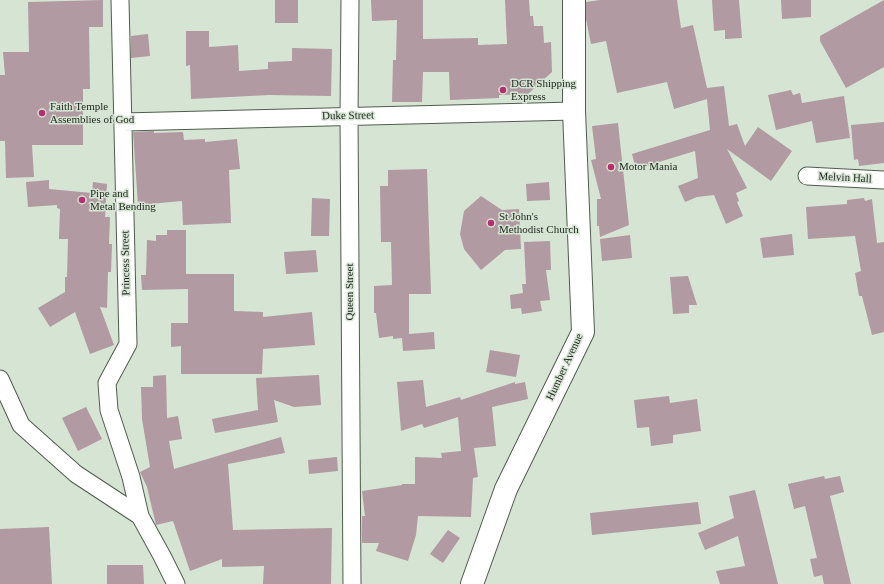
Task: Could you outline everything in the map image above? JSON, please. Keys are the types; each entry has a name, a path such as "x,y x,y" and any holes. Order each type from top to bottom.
{"main road":[{"name":"Humber Avenue","path":"472,584 506,489 583,332 574,111 574,0"}],"street":[{"name":"Princess Street","path":"120,0 128,344 107,383 109,410 131,477 140,516 176,584"},
{"name":"Queen Street","path":"350,0 349,116 352,584"},
{"name":"Duke Street","path":"123,122 574,111"},
{"name":"Melvin Hall","path":"807,176 884,180"},
{"name":"Princess Street","path":"0,379 21,425 76,474 140,516"}],"building":[{"path":"103,0 103,27 89,27 90,89 83,89 83,145 32,145 34,177 6,178 5,141 0,141 0,75 5,75 3,52 29,52 28,2"},
{"path":"275,0 298,0 298,23 275,23"},
{"path":"371,0 423,0 423,39 478,38 478,45 507,44 505,0 529,0 530,16 533,16 534,26 543,26 544,43 551,42 552,72 528,94 499,95 499,98 450,100 449,72 423,72 422,102 392,102 393,60 396,60 397,20 372,21"},
{"path":"600,0 677,0 681,28 693,25 707,88 724,86 729,126 737,124 745,146 758,127 792,151 771,181 727,149 747,188 736,193 739,201 737,202 743,216 726,224 714,195 697,197 685,202 678,186 698,178 695,151 636,169 632,154 710,130 707,99 674,109 667,82 617,93 606,41 591,44 586,19 586,2"},
{"path":"712,0 739,0 742,38 725,39 725,30 714,31"},
{"path":"781,0 811,0 811,17 782,19"},
{"path":"884,0 884,67 846,88 820,41 820,36"},
{"path":"186,31 209,31 209,47 238,45 239,71 268,69 268,62 292,61 292,48 332,49 331,96 269,95 191,99 190,65 186,66"},
{"path":"148,34 150,56 131,58 131,36"},
{"path":"791,90 793,95 800,93 802,103 844,96 850,138 816,143 812,121 776,130 768,95"},
{"path":"884,122 884,163 859,166 858,159 854,160 851,125"},
{"path":"618,123 629,225 600,237 599,226 597,226 597,199 601,199 591,160 596,159 592,126"},
{"path":"154,131 154,133 183,132 184,140 205,139 205,142 237,139 240,169 229,170 231,223 183,225 182,201 138,205 133,132"},
{"path":"427,169 431,294 409,294 409,334 434,332 435,349 403,351 402,338 393,339 393,336 379,338 376,313 374,313 374,286 392,285 391,242 381,242 380,186 388,186 388,170"},
{"path":"49,180 49,189 92,193 93,182 107,184 105,217 110,217 109,244 112,244 111,272 108,272 107,308 100,307 114,345 90,354 75,312 50,327 38,308 65,292 65,277 67,277 68,239 59,239 60,209 57,208 57,205 28,207 26,182"},
{"path":"549,182 550,200 527,201 526,184"},
{"name":"St John's Methodist Church","path":"481,196 502,210 519,209 521,249 505,250 481,270 464,249 460,234 464,211"},
{"path":"312,198 330,199 329,236 311,236"},
{"path":"864,198 865,201 872,199 877,243 884,242 884,332 872,335 862,296 859,296 855,273 861,271 855,236 808,239 806,207 847,204 847,200"},
{"path":"167,230 186,230 186,274 234,274 234,311 263,312 263,317 312,312 315,345 263,349 262,374 181,374 181,346 171,347 171,323 188,323 188,289 142,290 141,275 146,275 147,240 156,241 156,235 167,235"},
{"path":"792,234 794,255 763,258 760,238"},
{"path":"630,235 632,258 602,261 600,239"},
{"path":"550,241 551,270 546,270 550,300 540,301 542,311 522,314 521,308 511,309 510,295 523,293 522,284 526,284 524,242"},
{"path":"316,250 318,272 286,274 284,252"},
{"path":"688,276 697,305 689,305 689,313 673,314 670,277"},
{"path":"490,350 520,355 516,377 486,372"},
{"path":"166,375 167,418 178,416 182,439 169,441 174,469 281,437 285,453 228,464 233,530 332,528 331,584 263,584 264,566 222,567 222,559 190,571 173,521 156,525 147,487 140,472 150,467 142,419 141,387 153,387 153,376"},
{"path":"319,375 321,405 294,407 274,400 278,422 215,433 212,419 258,410 256,378"},
{"path":"423,380 426,407 460,397 461,400 515,382 515,384 525,382 528,399 492,407 496,446 474,448 478,477 473,478 471,517 418,516 416,535 408,561 376,551 379,543 362,543 362,516 365,516 362,491 402,484 415,484 415,457 442,458 441,453 461,451 458,417 424,428 422,424 401,431 397,382"},
{"path":"669,396 670,403 697,399 701,431 673,435 673,443 651,446 649,427 637,428 634,400"},
{"path":"86,407 102,439 78,451 62,418"},
{"path":"337,457 338,471 309,474 308,460"},
{"path":"824,476 825,479 840,476 844,492 830,496 851,584 824,584 822,575 814,577 810,559 817,558 805,506 794,509 788,484"},
{"path":"755,490 778,584 720,584 716,571 745,566 738,536 705,550 698,533 734,518 729,496"},
{"path":"698,502 701,524 592,535 590,513"},
{"path":"49,527 52,584 0,584 0,529"},
{"path":"448,530 460,538 443,563 430,554"},
{"path":"107,565 143,565 144,584 107,584"}],"place":[{"name":"DCR Shipping Express","path":"503,90"},
{"name":"Faith Temple Assemblies of God","path":"42,113"},
{"name":"Motor Mania","path":"611,167"},
{"name":"Pipe and Metal Bending","path":"82,200"},
{"name":"St John's Methodist Church","path":"491,223"}]}
